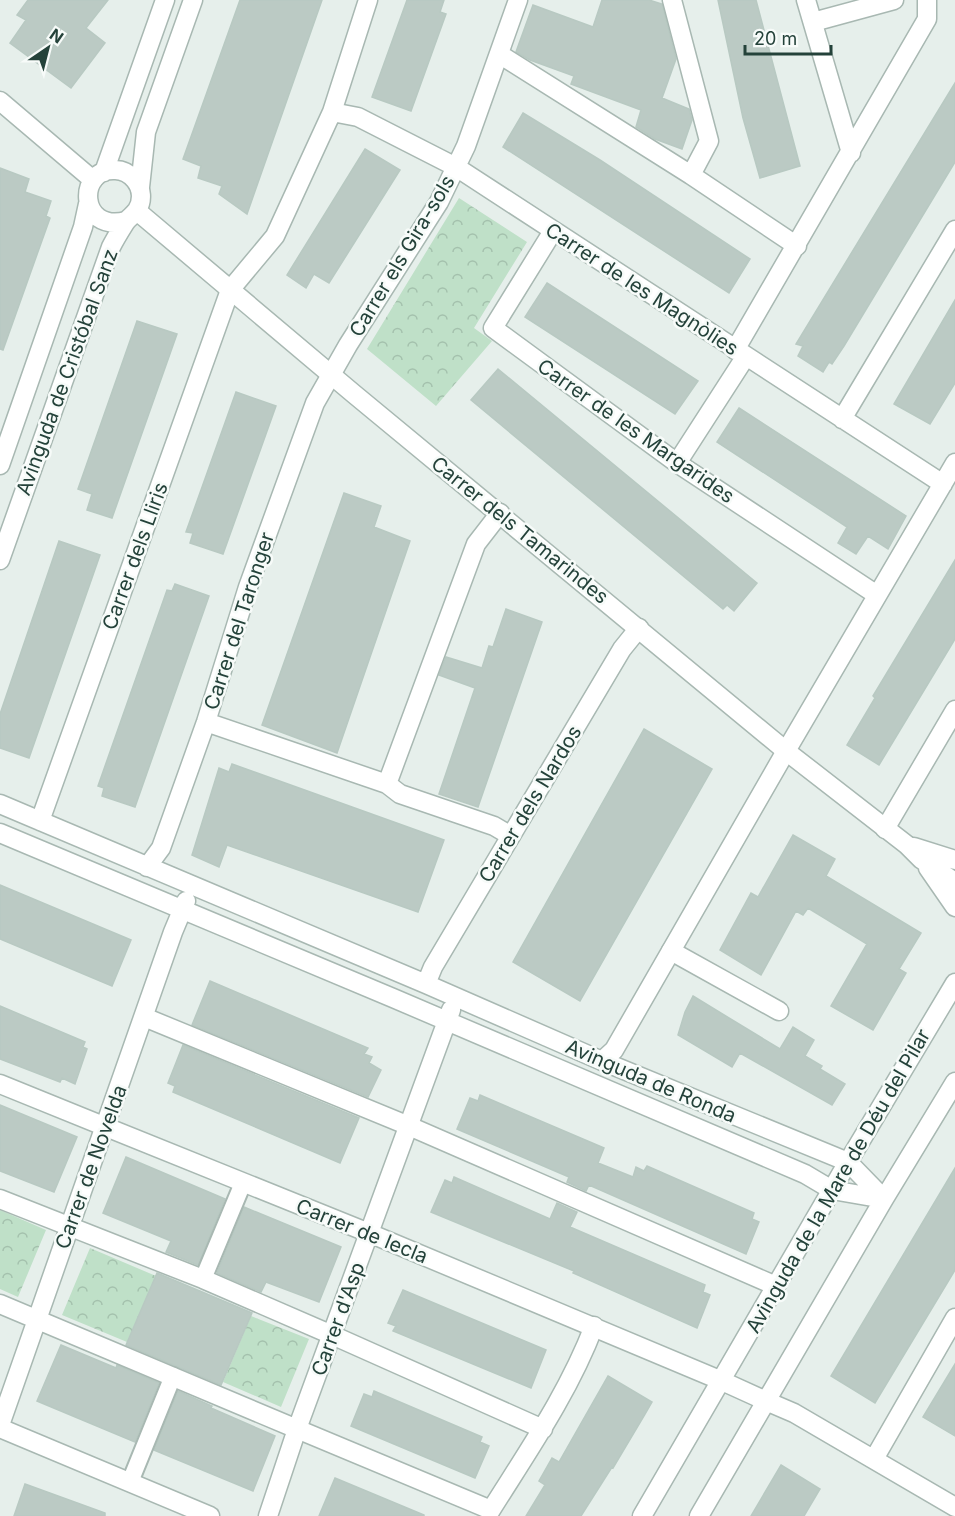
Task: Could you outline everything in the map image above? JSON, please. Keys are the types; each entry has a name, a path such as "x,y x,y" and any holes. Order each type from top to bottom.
{"street":[{"path":"165,0 99,176 88,192 88,204 94,214 104,221 115,224 131,216 141,199 140,187 147,132 193,0"},
{"path":"230,290 275,236 332,112 368,0"},
{"name":"Carrer els Gira-sols","path":"331,374 439,202 466,146 518,0"},
{"path":"672,0 709,141 691,175"},
{"path":"806,0 851,153"},
{"path":"813,22 894,0"},
{"path":"677,463 741,353 797,246 927,19 927,0"},
{"path":"499,54 691,175 797,246"},
{"path":"0,101 99,176"},
{"name":"Carrer de les Magnòlies","path":"332,112 358,117 456,167 943,484"},
{"path":"99,176 114,170 125,172 134,178 140,187"},
{"name":"Avinguda de Cristóbal Sanz","path":"0,465 83,227 88,204"},
{"name":"Carrer dels Tamarindes","path":"131,216 230,290 786,751 907,845 921,859 955,907"},
{"name":"Avinguda de Cristóbal Sanz","path":"0,560 111,247 131,216"},
{"path":"842,420 955,230"},
{"name":"Carrer de les Margarides","path":"553,231 493,328 677,463 877,595"},
{"name":"Carrer dels Lliris","path":"40,821 230,290"},
{"name":"Carrer del Taronger","path":"147,867 161,848 206,722 248,587 315,403 331,374"},
{"path":"602,1061 614,1050 955,464"},
{"path":"387,784 476,544 500,513"},
{"name":"Carrer dels Nardos","path":"426,984 433,967 622,649 639,628"},
{"path":"885,829 955,710"},
{"path":"206,722 387,784 400,794 494,826 511,836"},
{"name":"Avinguda de Ronda","path":"0,804 602,1061 848,1162"},
{"name":"Avinguda de Ronda","path":"0,833 805,1174 832,1190"},
{"name":"Carrer dels Tamarindes","path":"907,845 955,860"},
{"name":"Carrer dels Tamarindes","path":"921,859 955,882"},
{"path":"183,910 192,885"},
{"name":"Carrer de Novelda","path":"0,1426 173,932 183,910"},
{"path":"671,951 779,1011"},
{"name":"Avinguda de la Mare de Déu del Pilar","path":"642,1516 955,983"},
{"path":"447,1021 456,997"},
{"path":"144,1017 409,1126 776,1286"},
{"name":"Carrer d'Asp","path":"268,1516 297,1429 447,1021"},
{"path":"699,1516 955,1082"},
{"name":"Carrer de Iecla","path":"0,1084 369,1233 722,1381"},
{"path":"848,1162 884,1199"},
{"path":"832,1190 884,1199"},
{"path":"0,1199 203,1279 543,1429"},
{"path":"0,1304 491,1510 543,1429 585,1351 594,1326"},
{"path":"874,1459 955,1318"},
{"path":"722,1381 794,1413 955,1507"},
{"path":"0,1426 210,1516"}],"lane":[{"path":"203,1279 243,1182"},
{"path":"130,1482 173,1377"}],"green space":[{"path":"459,198 527,242 474,328 492,341 436,406 367,349"},
{"path":"0,1210 46,1230 18,1297 0,1289"},
{"path":"90,1248 156,1276 127,1342 62,1315"},
{"path":"251,1316 309,1339 281,1407 223,1382"}],"building":[{"path":"28,0 108,0 86,28 105,43 71,88 10,43 26,20 17,15"},
{"path":"240,0 322,0 247,214 219,194 222,186 198,178 201,166 183,159"},
{"path":"407,0 444,0 440,12 446,14 411,111 372,97"},
{"path":"602,0 649,0 662,4 676,59 662,98 689,109 692,120 682,149 655,139 636,127 641,110 571,84 574,76 530,60 516,52 533,5 593,27"},
{"path":"718,0 756,0 800,166 760,178 743,118"},
{"path":"955,83 955,162 844,346 832,364 829,362 823,372 798,356 803,346 796,344"},
{"path":"523,113 600,160 750,259 729,293 503,147"},
{"path":"365,149 400,170 329,283 314,274 306,288 287,275"},
{"path":"0,168 29,179 25,192 51,201 46,216 50,218 3,350 0,349"},
{"path":"547,283 698,381 675,414 525,317"},
{"path":"955,300 955,383 930,424 894,404"},
{"path":"137,321 177,334 112,518 87,510 92,494 78,489"},
{"path":"498,369 757,583 734,611 727,605 723,609 471,400"},
{"path":"236,392 276,406 223,554 190,543 193,533 186,532"},
{"path":"739,408 906,516 888,549 868,536 856,554 838,543 847,527 717,442"},
{"path":"344,493 381,506 374,527 410,541 337,753 262,725"},
{"path":"59,541 100,555 29,758 0,748 0,714"},
{"path":"955,560 955,639 879,765 847,745 875,698 873,696"},
{"path":"175,584 209,596 135,807 102,796 104,788 98,786 167,590 172,591"},
{"path":"506,609 542,622 478,807 439,794 475,688 439,675 446,657 482,668 489,646 493,647"},
{"path":"644,729 712,769 580,1001 513,962"},
{"path":"232,764 444,840 418,912 227,845 219,867 192,855 219,768 229,772"},
{"path":"793,835 835,859 826,876 921,933 899,969 906,973 873,1030 831,1006 867,944 808,908 803,915 796,911 761,975 720,950 751,893 758,897"},
{"path":"0,885 131,940 112,986 0,939"},
{"path":"210,981 368,1048 364,1054 372,1057 369,1063 381,1070 368,1097 192,1025"},
{"path":"693,996 780,1049 793,1027 814,1040 805,1056 822,1066 820,1069 845,1084 832,1105 740,1053 732,1067 678,1035"},
{"path":"0,1006 85,1042 83,1047 87,1049 75,1084 62,1078 60,1082 0,1059"},
{"path":"183,1045 359,1118 340,1163 173,1092 175,1086 168,1083"},
{"path":"480,1095 604,1148 598,1163 633,1177 636,1167 644,1171 647,1166 754,1213 752,1219 759,1222 746,1254 589,1185 586,1191 567,1182 569,1177 457,1129 470,1098 478,1101"},
{"path":"0,1105 77,1137 54,1192 0,1171"},
{"path":"126,1157 225,1199 198,1265 166,1252 171,1241 103,1213"},
{"path":"955,1168 955,1270 875,1403 831,1376"},
{"path":"454,1177 550,1219 557,1203 577,1212 570,1227 705,1285 703,1292 710,1295 697,1328 573,1273 574,1271 431,1212 445,1180 452,1183"},
{"path":"244,1207 341,1247 319,1302 266,1282 261,1292 217,1273"},
{"path":"157,1273 252,1313 221,1385 126,1345"},
{"path":"403,1290 546,1350 531,1388 393,1331 396,1326 388,1323"},
{"path":"61,1345 159,1383 135,1442 37,1401"},
{"path":"955,1364 955,1436 923,1417"},
{"path":"608,1376 652,1402 644,1416 581,1516 526,1516 545,1485 539,1481 552,1458 559,1462"},
{"path":"178,1391 275,1436 253,1491 154,1450"},
{"path":"374,1391 482,1437 480,1442 489,1446 475,1478 351,1426 364,1394 372,1397"},
{"path":"781,1465 820,1489 804,1516 751,1516"},
{"path":"335,1478 424,1515 424,1516 319,1516"},
{"path":"25,1484 105,1513 105,1516 14,1516"}]}
